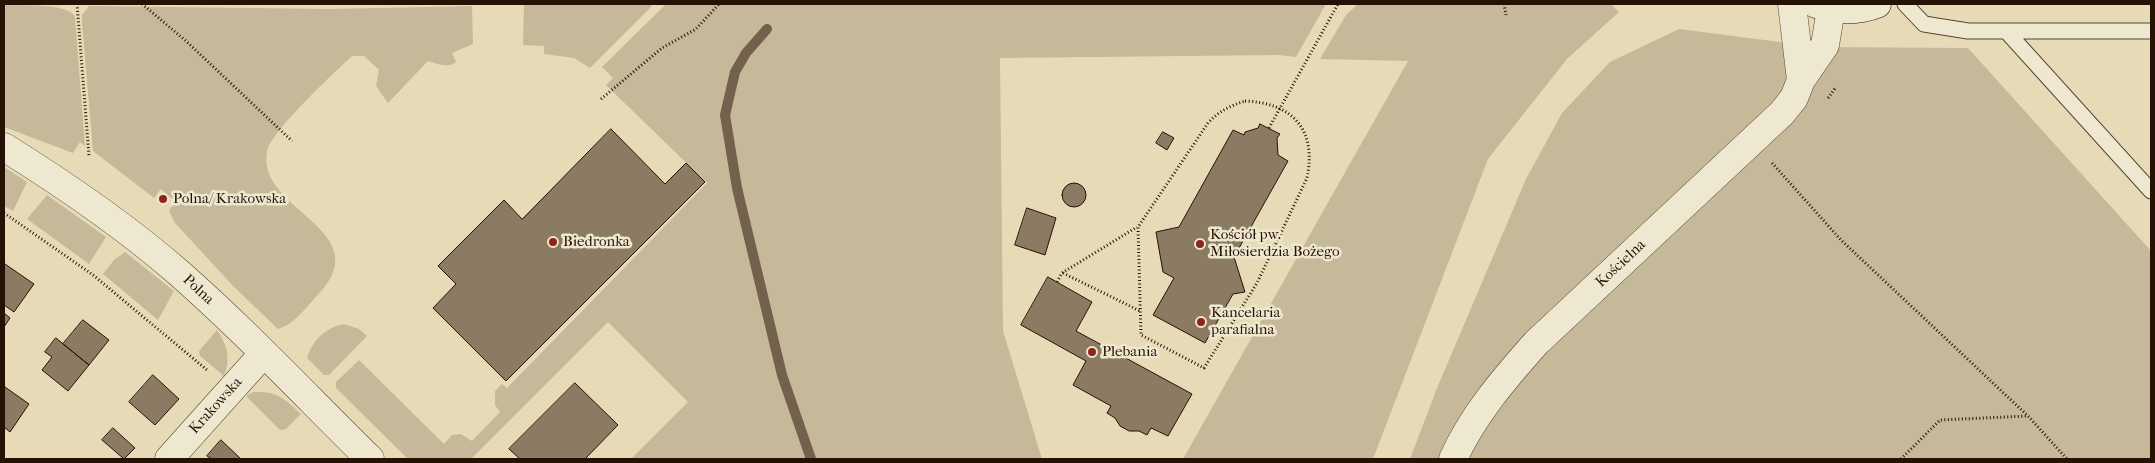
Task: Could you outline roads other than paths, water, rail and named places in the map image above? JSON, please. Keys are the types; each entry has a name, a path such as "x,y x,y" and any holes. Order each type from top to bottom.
{"street":[{"name":"Kościelna","path":"1792,4 1800,80"},
{"path":"1824,6 1854,10 1876,4"},
{"name":"Kościelna","path":"1453,459 1477,416 1491,396 1536,343 1782,113 1794,98 1800,80 1825,45 1824,6"},
{"name":"Polna","path":"4,147 44,172 128,231 179,272 264,353 370,459"},
{"name":"Krakowska","path":"168,459 264,353"}],"lane":[{"path":"1905,4 1924,24 1968,31 2151,31"},
{"path":"2007,32 2151,191"}],"waterway":[{"path":"767,29 746,53 735,72 725,115 737,188 782,375 811,459"}],"place":[{"name":"Polna/ Krakowska","path":"163,199"},
{"name":"Biedronka","path":"553,242"},
{"name":"Kościół pw. Miłosierdzia Bożego","path":"1200,244"},
{"name":"Kancelaria parafialna","path":"1201,322"},
{"name":"Plebania","path":"1092,352"}]}
